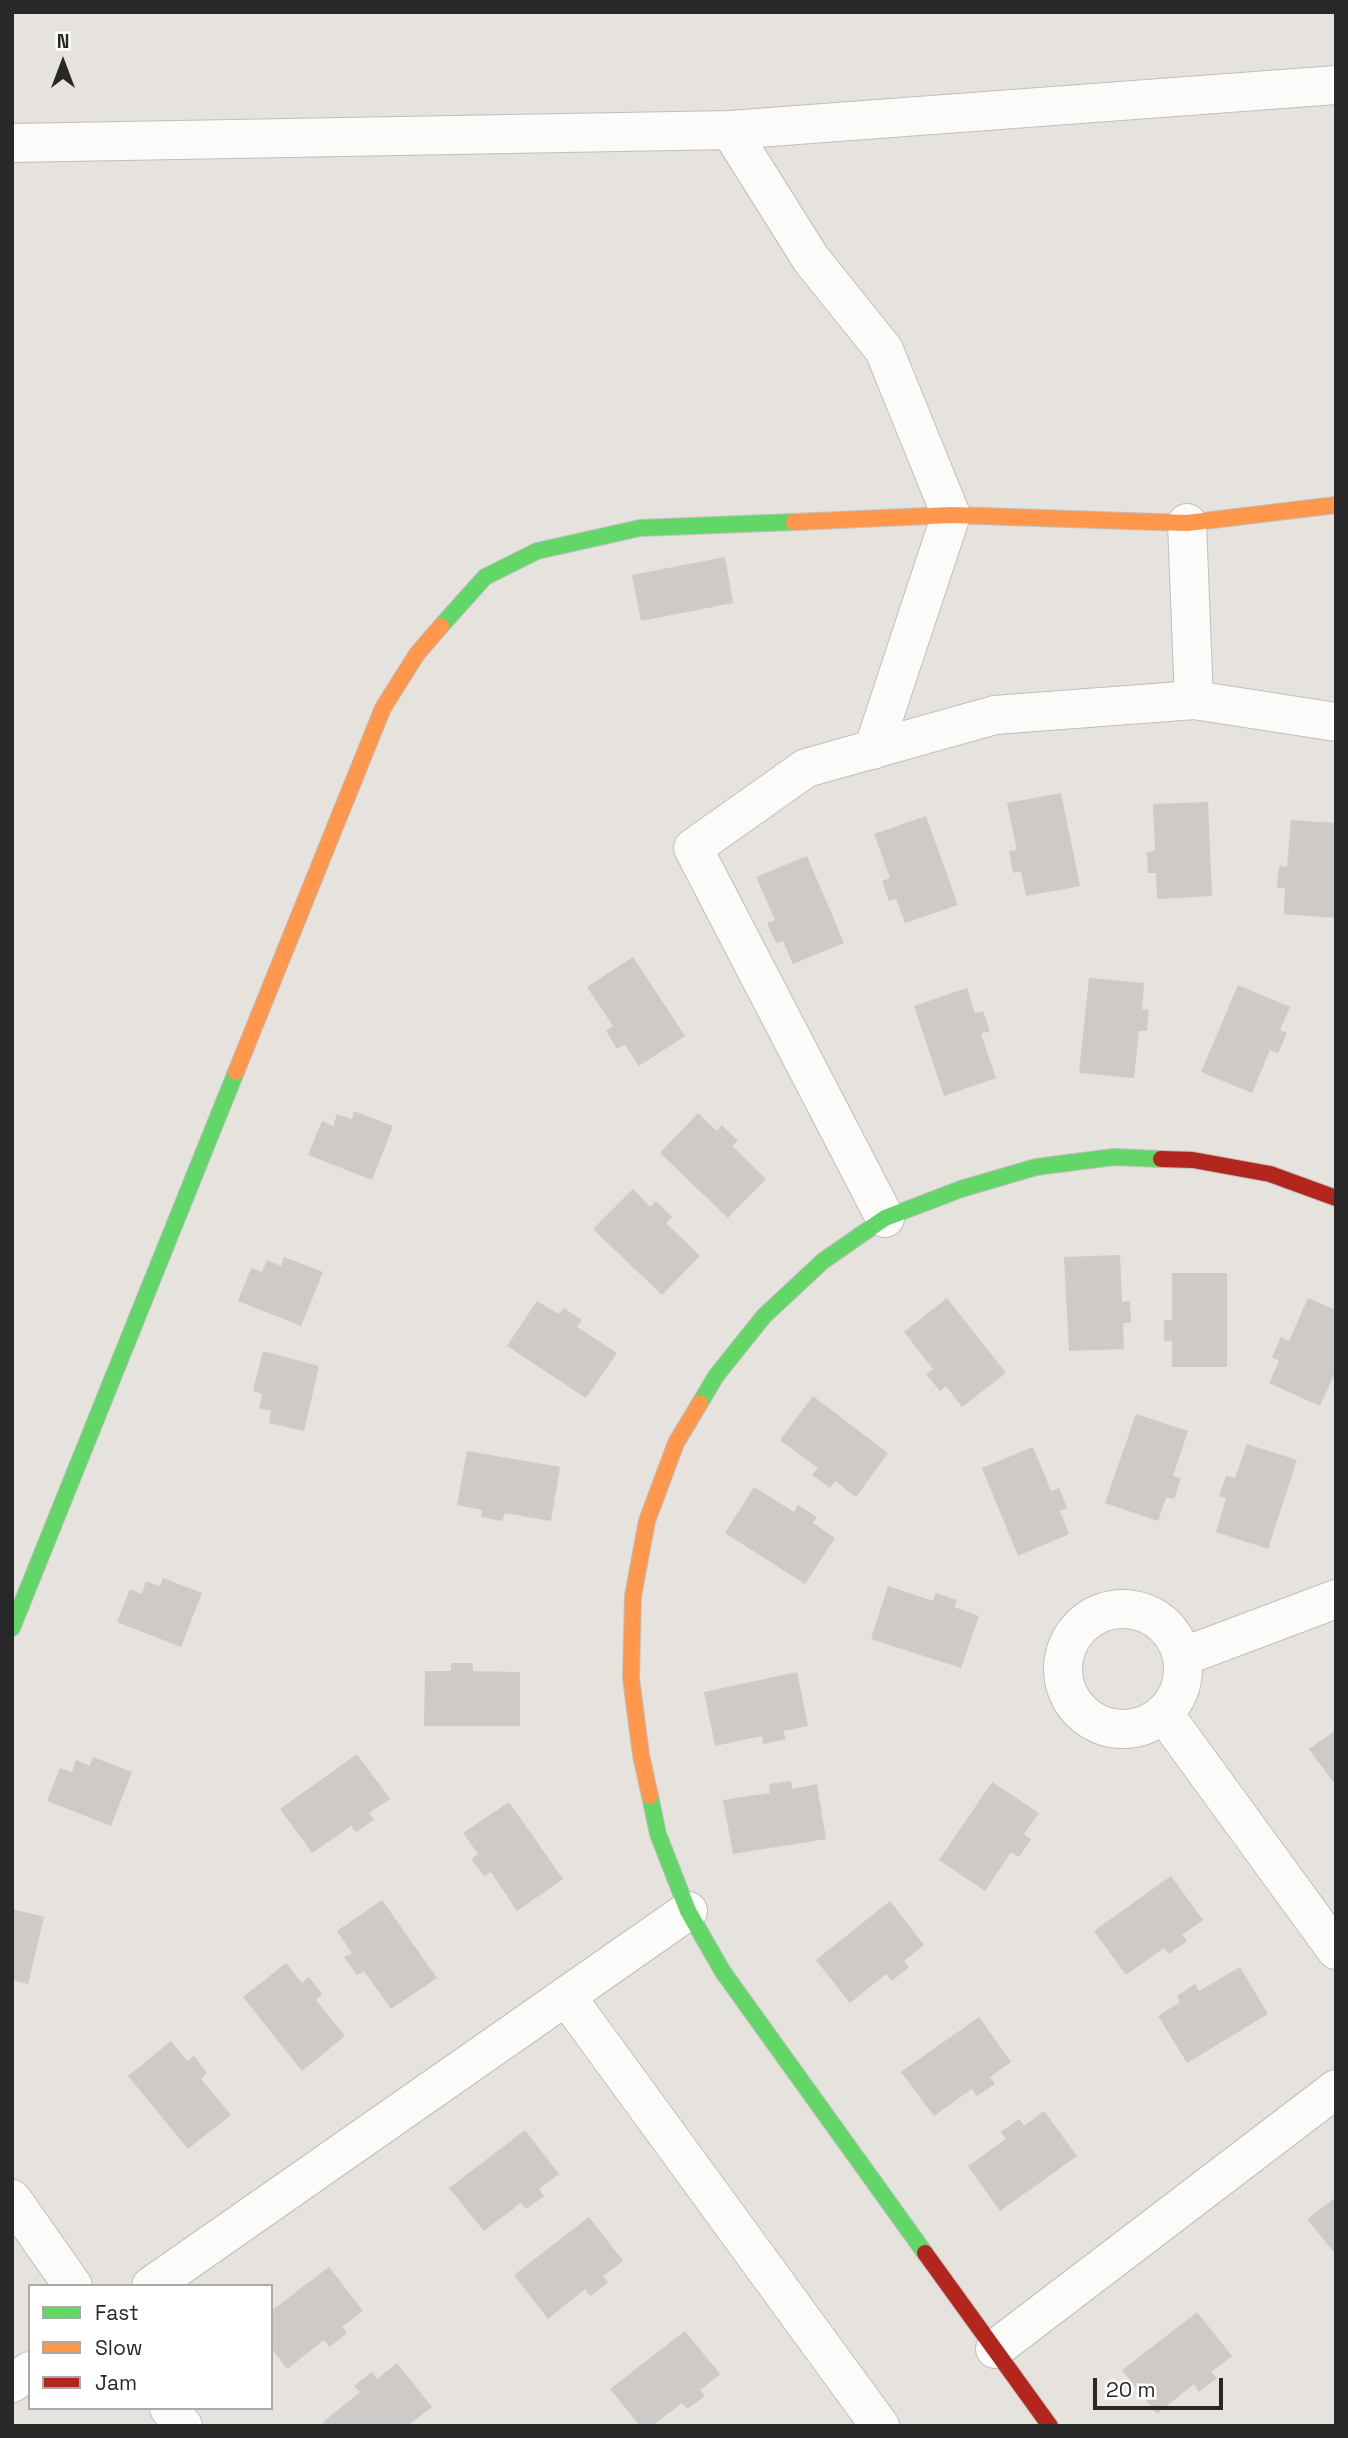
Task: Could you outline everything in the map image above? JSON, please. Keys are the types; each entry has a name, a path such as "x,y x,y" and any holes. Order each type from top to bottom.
{"street":[{"path":"12,143 730,130 1336,85"},
{"path":"730,130 811,259 884,350 951,515 873,750"},
{"path":"12,1628 383,708 417,654 485,577 537,551 640,528 951,515 1187,523 1336,505"},
{"path":"1187,523 1195,701"},
{"path":"885,1219 693,848 806,768 995,715 1195,701 1336,722"},
{"path":"1050,2426 723,1972 688,1911 657,1833 641,1755 631,1678 633,1596 647,1521 676,1443 716,1376 764,1316 823,1261 885,1219 961,1189 1037,1167 1114,1157 1206,1162 1270,1174 1336,1198"},
{"path":"1182,1657 1336,1599"},
{"path":"1124,1609 1144,1613 1162,1623 1175,1639 1182,1657 1183,1678 1177,1697 1164,1714 1147,1724 1127,1729 1108,1727 1091,1719 1076,1707 1067,1691 1064,1672 1066,1653 1074,1636 1087,1622 1103,1613 1124,1609"},
{"path":"1164,1714 1336,1950"},
{"path":"154,2284 688,1911"},
{"path":"566,1996 880,2426"},
{"path":"995,2349 1336,2089"},
{"path":"12,2199 72,2284"},
{"path":"12,2383 28,2372"},
{"path":"171,2410 183,2426"}],"building":[{"path":"725,557 733,603 641,621 632,575"},
{"path":"1061,793 1080,886 1026,896 1021,871 1013,873 1009,851 1017,850 1007,803"},
{"path":"1208,802 1212,896 1157,899 1156,873 1148,873 1147,852 1155,851 1153,804"},
{"path":"926,816 958,905 905,923 896,899 889,901 882,881 890,878 874,834"},
{"path":"1291,820 1336,823 1336,918 1284,914 1285,888 1277,888 1279,866 1287,867"},
{"path":"807,856 844,943 793,964 783,941 776,943 767,923 775,920 756,877"},
{"path":"633,957 685,1036 639,1066 625,1045 617,1049 606,1031 613,1026 587,987"},
{"path":"1089,978 1144,983 1142,1009 1149,1010 1147,1031 1139,1031 1134,1078 1079,1073"},
{"path":"1238,985 1290,1007 1280,1030 1287,1033 1278,1053 1270,1050 1252,1093 1201,1072"},
{"path":"967,988 975,1013 983,1011 990,1031 981,1034 996,1078 944,1096 914,1006"},
{"path":"354,1111 393,1126 372,1180 308,1155 322,1121 333,1126 337,1114 352,1119"},
{"path":"698,1113 717,1131 722,1125 738,1141 732,1146 766,1179 728,1218 660,1153"},
{"path":"633,1189 650,1207 656,1201 672,1217 666,1223 700,1256 662,1295 593,1229"},
{"path":"1120,1255 1122,1302 1130,1301 1131,1323 1123,1323 1124,1349 1069,1351 1064,1257"},
{"path":"284,1257 323,1272 301,1326 238,1301 251,1268 262,1272 267,1260 281,1266"},
{"path":"1172,1273 1227,1273 1227,1367 1172,1367 1172,1341 1164,1341 1164,1320 1172,1320"},
{"path":"947,1298 1006,1373 962,1407 946,1386 940,1391 926,1374 933,1369 904,1332"},
{"path":"1308,1298 1336,1310 1336,1370 1320,1406 1269,1383 1279,1361 1272,1357 1281,1337 1289,1341"},
{"path":"537,1301 559,1314 564,1308 582,1320 577,1327 617,1353 586,1398 507,1346"},
{"path":"263,1351 319,1366 304,1431 269,1423 271,1411 259,1408 262,1394 253,1391"},
{"path":"813,1396 888,1453 856,1497 835,1481 830,1488 812,1475 818,1468 780,1440"},
{"path":"1136,1414 1188,1431 1173,1476 1181,1478 1174,1499 1166,1497 1158,1521 1105,1503"},
{"path":"1247,1444 1297,1460 1268,1549 1216,1532 1226,1498 1219,1496 1226,1476 1235,1478"},
{"path":"1033,1447 1051,1491 1059,1488 1067,1508 1060,1511 1069,1534 1018,1556 982,1468"},
{"path":"467,1451 560,1467 551,1521 505,1513 502,1521 481,1517 482,1510 457,1505"},
{"path":"754,1487 794,1512 798,1505 817,1517 813,1523 835,1538 805,1584 725,1533"},
{"path":"163,1578 202,1593 181,1647 117,1622 130,1589 142,1594 146,1581 160,1586"},
{"path":"888,1586 933,1601 936,1593 957,1600 954,1607 979,1616 961,1668 871,1639"},
{"path":"451,1663 473,1663 473,1671 520,1672 520,1726 424,1726 425,1671 451,1671"},
{"path":"797,1672 808,1726 783,1731 786,1739 763,1744 762,1736 715,1746 704,1692"},
{"path":"1336,1730 1336,1786 1309,1749"},
{"path":"357,1754 390,1799 369,1813 374,1820 356,1832 351,1826 312,1853 280,1809"},
{"path":"93,1757 132,1772 111,1826 47,1801 60,1768 72,1772 76,1760 90,1766"},
{"path":"791,1781 792,1789 817,1784 826,1839 733,1854 723,1800 770,1793 769,1784"},
{"path":"992,1782 1039,1813 1024,1834 1031,1839 1019,1857 1011,1852 985,1891 939,1860"},
{"path":"509,1802 563,1879 517,1911 491,1872 484,1876 471,1859 478,1854 463,1833"},
{"path":"1171,1876 1203,1920 1182,1935 1187,1941 1169,1954 1164,1948 1126,1975 1094,1931"},
{"path":"382,1900 437,1978 391,2009 364,1971 357,1975 344,1957 352,1953 337,1931"},
{"path":"890,1901 924,1945 904,1961 909,1967 892,1981 886,1974 850,2003 816,1960"},
{"path":"12,1909 44,1917 28,1984 12,1980"},
{"path":"286,1963 302,1983 309,1977 322,1994 316,2000 345,2036 302,2071 243,1997"},
{"path":"1240,1967 1268,2014 1187,2063 1158,2016 1180,2002 1177,1996 1195,1984 1199,1991"},
{"path":"979,2017 1011,2062 990,2077 995,2084 977,2096 972,2089 934,2116 901,2072"},
{"path":"171,2041 187,2061 194,2056 207,2073 201,2079 231,2115 188,2149 128,2076"},
{"path":"1044,2111 1077,2156 1000,2211 968,2166 1006,2139 1001,2132 1019,2119 1024,2126"},
{"path":"525,2130 559,2174 539,2189 544,2196 526,2209 521,2203 484,2231 449,2188"},
{"path":"1336,2197 1336,2255 1307,2219"},
{"path":"589,2217 623,2261 603,2276 608,2283 590,2296 585,2289 548,2319 514,2275"},
{"path":"329,2267 363,2311 342,2327 347,2333 330,2347 324,2340 287,2369 273,2351 273,2309"},
{"path":"1197,2312 1232,2356 1211,2372 1217,2378 1199,2392 1194,2384 1157,2414 1122,2370"},
{"path":"685,2331 720,2374 700,2390 705,2396 687,2409 682,2403 652,2426 640,2426 610,2389"},
{"path":"397,2363 432,2407 407,2426 326,2426 323,2422 360,2392 354,2386 372,2372 377,2379"}],"traffic: fast":[{"path":"441,626 485,577 537,551 640,528 794,522"},
{"path":"12,1628 236,1072"},
{"path":"700,1403 716,1376 764,1316 823,1261 885,1218 961,1189 1036,1167 1114,1157 1161,1159"},
{"path":"650,1796 658,1834 688,1911 723,1972 925,2253"}],"traffic: slow":[{"path":"794,522 951,515 1187,523 1336,505"},
{"path":"236,1072 383,708 417,654 441,626"},
{"path":"650,1796 641,1755 631,1678 633,1596 647,1521 676,1443 700,1403"}],"traffic: jam":[{"path":"1161,1159 1193,1160 1270,1174 1336,1198"},
{"path":"925,2253 1050,2426"}]}
